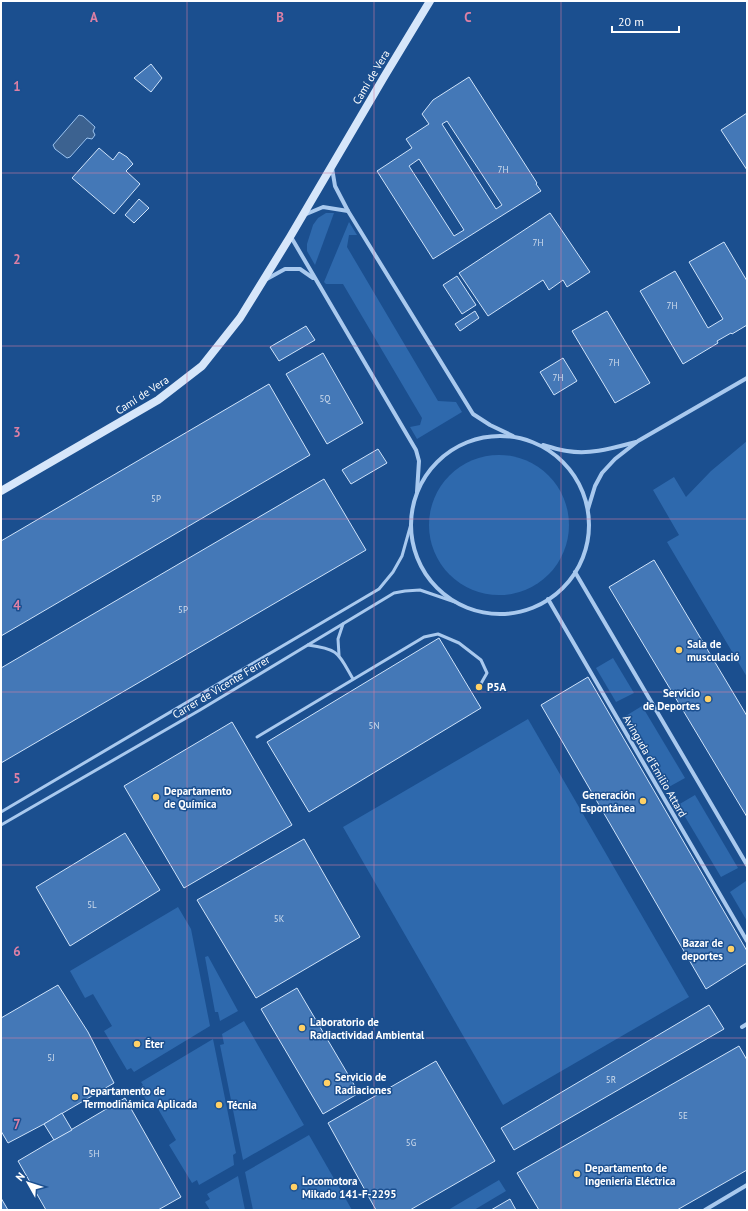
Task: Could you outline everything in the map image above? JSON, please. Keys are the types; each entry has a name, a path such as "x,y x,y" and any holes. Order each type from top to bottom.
{"street":[{"name":"Camí de Vera","path":"1,491 158,400 202,366 240,318 290,237 430,1"},
{"path":"332,166 335,186 348,211 473,414 490,425 515,437 567,451 591,453 638,441"},
{"path":"302,216 323,207 348,211"},
{"name":"Camí de Vera","path":"290,237 416,450 419,461 416,495"},
{"name":"Camí de Vera","path":"263,281 285,269 300,269 315,279"},
{"path":"588,509 595,486 602,473 615,459 638,441 747,378"},
{"path":"515,437 490,436 466,442 445,455 428,473 416,495 411,524 414,547 422,568 436,587 455,602 478,611 502,614 526,610 548,599 563,587 575,572 585,553 589,531 588,509 579,483 562,461 539,444"},
{"path":"575,572 747,865"},
{"name":"Avinguda d'Emilio Attard","path":"548,599 747,942"},
{"path":"742,1027 747,1024"},
{"path":"705,1210 747,1185"}],"lane":[{"name":"Carrer de Vicente Ferrer","path":"1,812 379,589 393,572 402,556 411,524"},
{"name":"Carrer de Vicente Ferrer","path":"1,826 166,730 394,594 405,591 420,590 455,602"},
{"path":"343,624 339,632 338,639 340,655 353,679"},
{"path":"257,737 424,637 438,634 458,643 481,660 487,673 479,687"},
{"path":"308,645 327,647 340,655"}],"shaded area":[{"path":"79,115 83,116 95,127 93,131 95,135 92,139 87,138 70,157 67,158 55,149 53,145"},
{"path":"326,213 334,213 315,265 307,251 307,244 313,225 318,218"},
{"path":"349,222 357,235 349,235 347,247 438,401 456,402 462,412 417,439 410,427 420,425 422,418 343,284 326,284 324,282"},
{"path":"747,441 747,677 667,542 679,535 653,490 674,477 686,497 711,471"},
{"path":"506,455 526,460 549,475 564,498 568,511 568,539 564,552 549,575 526,590 513,594 492,595 472,590 449,575 434,552 430,539 429,518 434,498 449,475 472,460 485,456"},
{"path":"613,658 634,693 616,702 596,668"},
{"path":"642,706 685,778 667,788 624,717"},
{"path":"528,719 689,997 503,1105 343,827"},
{"path":"695,795 738,868 721,877 678,805"},
{"path":"746,881 747,883 747,921 730,892"},
{"path":"178,907 191,929 210,1026 134,1072 131,1068 127,1070 104,1031 112,1026 93,994 85,998 70,971"},
{"path":"208,956 238,1011 220,1021 218,1012 215,1012 205,957"},
{"path":"244,1021 304,1125 243,1160 220,1045 224,1044 222,1034"},
{"path":"213,1039 236,1153 233,1155 234,1165 199,1185 197,1180 192,1183 169,1145 176,1140 157,1107 152,1110 139,1088 143,1085 141,1082"},
{"path":"309,1135 352,1210 253,1210 245,1172"},
{"path":"238,1176 245,1210 210,1210 205,1202 210,1199 207,1194"},
{"path":"499,1180 506,1191 474,1210 448,1210"}],"building":[{"path":"151,64 162,78 151,92 134,78"},
{"path":"469,77 541,191 433,259 377,171 412,148 406,139 429,124 422,114 433,100","holes":["447,121 502,205 496,209 442,124","419,159 464,230 454,236 409,166"]},
{"path":"747,113 747,170 721,130"},
{"path":"99,148 113,160 119,152 127,157 133,164 126,171 140,184 114,214 72,178"},
{"path":"139,199 149,208 134,223 125,215"},
{"path":"550,213 590,272 567,287 563,280 549,290 543,280 488,316 459,273"},
{"path":"724,242 747,281 747,325 717,341 718,343 683,364 640,291 675,271 708,328 723,319 689,262"},
{"path":"457,276 476,305 462,314 443,285"},
{"path":"475,311 479,318 460,331 455,324"},
{"path":"607,311 650,383 615,403 572,331"},
{"path":"306,326 315,340 279,361 270,347"},
{"path":"323,353 363,423 327,444 286,374"},
{"path":"563,358 577,381 554,395 540,372"},
{"path":"269,384 310,455 1,636 1,541"},
{"path":"378,449 387,463 351,484 342,470"},
{"path":"324,479 366,550 1,763 1,668"},
{"path":"654,560 747,716 747,817 609,587"},
{"path":"439,638 481,708 309,812 267,742"},
{"path":"588,677 747,951 747,963 706,989 541,705"},
{"path":"232,722 292,825 184,888 124,786"},
{"path":"125,833 160,890 70,946 36,887"},
{"path":"304,839 360,937 256,998 197,900"},
{"path":"58,985 88,1032 114,1083 8,1143 1,1131 1,1018"},
{"path":"297,988 359,1093 323,1114 261,1009"},
{"path":"709,1005 724,1029 514,1150 501,1128"},
{"path":"739,1046 747,1060 747,1170 677,1210 539,1210 517,1173"},
{"path":"436,1061 495,1161 410,1210 376,1210 328,1123"},
{"path":"125,1098 181,1197 158,1210 46,1210 18,1161"},
{"path":"62,1113 72,1130 54,1140 44,1124"},
{"path":"1,1198 8,1210 1,1210"},
{"path":"510,1199 516,1210 491,1210"}],"place":[{"name":"Sala de musculació","path":"679,650"},
{"name":"P5A","path":"479,687"},
{"name":"Servicio de Deportes","path":"708,699"},
{"name":"Departamento de Química","path":"156,797"},
{"name":"Generación Espontánea","path":"643,801"},
{"name":"Bazar de deportes","path":"731,949"},
{"name":"Laboratorio de Radiactividad Ambiental","path":"302,1028"},
{"name":"Éter","path":"137,1044"},
{"name":"Servicio de Radiaciones","path":"327,1083"},
{"name":"Departamento de Termodinámica Aplicada","path":"75,1097"},
{"name":"Técnia","path":"219,1105"},
{"name":"Departamento de Ingeniería Eléctrica","path":"577,1174"},
{"name":"Locomotora Mikado 141-F-2295","path":"294,1187"}]}
